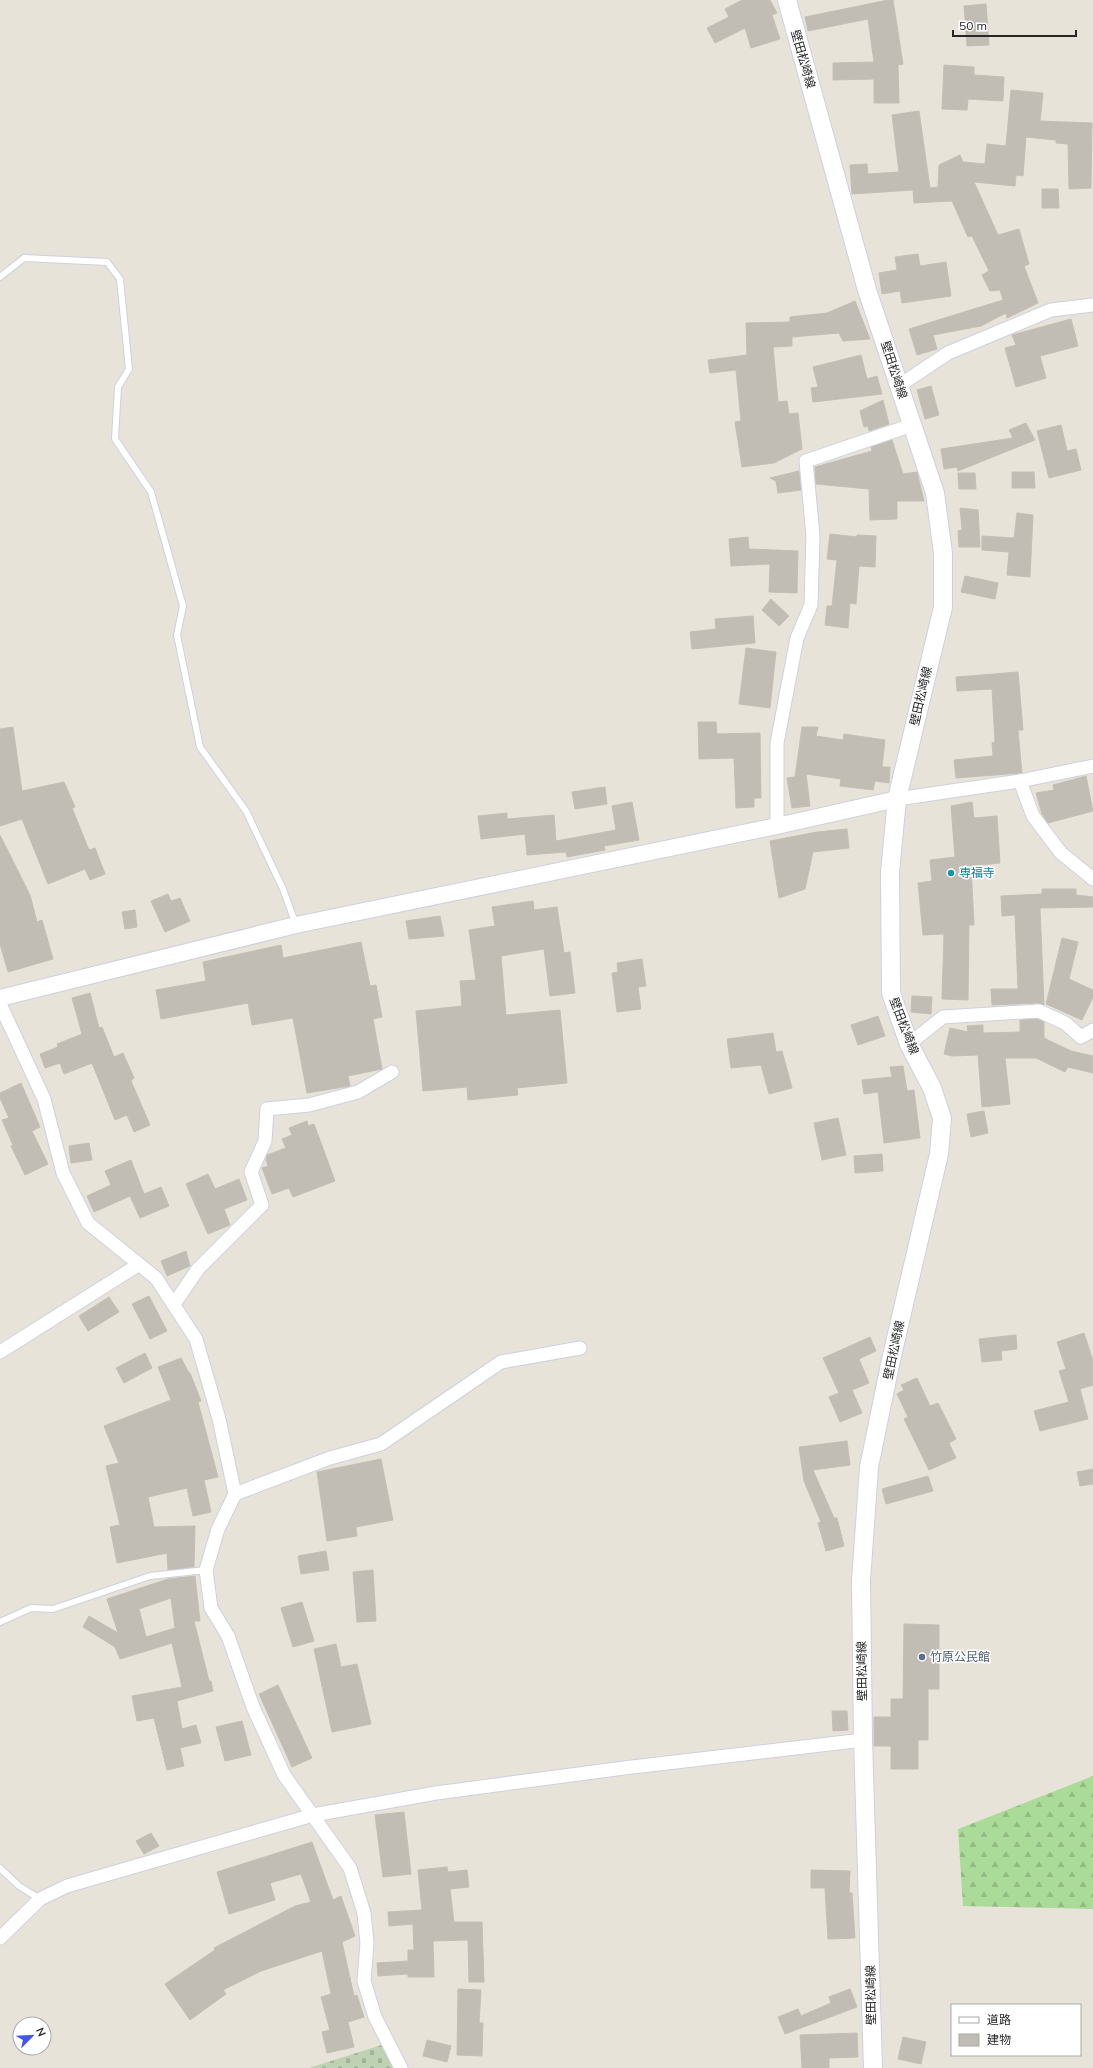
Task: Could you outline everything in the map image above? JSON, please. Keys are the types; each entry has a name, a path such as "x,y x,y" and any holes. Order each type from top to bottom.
{"main road":[{"name":"壁田松崎線","path":"787,0 867,290 935,493 943,553 943,607 897,799 890,872 891,993 909,1044 932,1088 942,1118 939,1154 891,1360 869,1467 861,1581 863,1740 873,2068"}],"street":[{"path":"900,385 948,353 1043,313 1051,310 1093,305"},
{"path":"777,826 777,743 797,638 810,605 813,536 806,461 912,425"},
{"path":"0,998 296,925 777,826 897,799 1020,781 1093,766"},
{"path":"1020,781 1032,816 1061,853 1093,879"},
{"path":"0,1004 44,1099 63,1173 88,1223 138,1265 156,1278 196,1339 219,1419 235,1494 218,1529 206,1570 211,1608 228,1636 254,1708 284,1775 350,1868 364,1913 367,1943 364,1981 375,2017 401,2068"},
{"path":"909,1044 943,1017 1039,1011 1065,1023 1081,1037 1093,1030"},
{"path":"174,1304 198,1269 262,1205 251,1172 265,1141 267,1109 309,1105 358,1092 392,1072"},
{"path":"0,1352 138,1265"},
{"path":"235,1494 330,1458 381,1444 501,1362 580,1348"},
{"path":"0,1938 40,1899 68,1886 313,1815 436,1793 624,1768 863,1740"}],"lane":[{"path":"0,277 24,258 107,262 120,279 129,369 118,387 115,439 151,492 183,606 177,635 200,746 246,811 283,889 296,925"},
{"path":"0,1622 31,1608 53,1609 150,1576 206,1570"},
{"path":"0,1868 19,1886 40,1899"}],"green space":[{"path":"1093,1776 1093,1909 963,1906 958,1829"},
{"path":"388,2043 401,2068 309,2068"}],"building":[{"path":"742,0 770,0 777,13 772,15 780,39 751,48 745,28 715,43 707,28 729,17 725,9"},
{"path":"893,0 903,64 898,65 899,103 874,103 874,79 833,80 833,63 874,62 868,19 808,31 805,17"},
{"path":"986,4 989,45 967,46 964,6"},
{"path":"944,65 974,67 974,75 1004,77 1003,101 968,99 967,110 942,109"},
{"path":"1011,90 1043,93 1040,121 1092,123 1091,188 1069,189 1068,144 1056,143 1056,140 1026,137 1023,176 1016,175 1015,186 974,182 998,235 1019,229 1029,264 1024,266 1038,303 1007,318 1006,313 981,326 933,335 937,349 917,355 909,329 1003,300 1000,290 990,291 982,275 989,271 972,236 968,237 952,201 914,203 913,190 852,194 850,165 867,164 868,174 899,172 892,115 919,111 930,188 938,187 939,165 960,155 963,162 985,164 987,144 1006,146"},
{"path":"1042,189 1058,189 1059,208 1042,208"},
{"path":"918,254 920,266 946,262 951,296 902,303 900,291 882,294 879,273 897,270 895,257"},
{"path":"855,301 870,339 843,341 839,333 792,337 792,346 773,347 778,402 787,401 789,414 798,413 802,449 774,463 742,467 735,422 741,421 736,370 710,373 708,360 747,355 746,323 790,322 790,317 827,313"},
{"path":"1071,319 1078,346 1040,356 1046,378 1016,387 1005,348 1016,345 1012,335"},
{"path":"861,355 867,379 877,376 882,394 813,402 811,388 818,387 813,367"},
{"path":"931,386 939,415 925,419 917,390"},
{"path":"883,400 889,424 869,431 868,426 864,427 860,411"},
{"path":"1026,423 1035,440 958,471 957,467 944,469 941,449 1013,438 1009,430"},
{"path":"1061,425 1067,451 1076,449 1081,470 1049,478 1037,431"},
{"path":"892,440 903,474 917,472 924,501 897,501 897,519 870,520 869,489 816,484 815,467 872,451 871,447"},
{"path":"799,471 801,490 778,493 776,481 770,478"},
{"path":"1012,472 1034,472 1035,488 1012,488"},
{"path":"958,473 975,473 976,489 959,489"},
{"path":"960,508 978,510 980,547 959,547 958,531 962,530"},
{"path":"1017,513 1033,515 1030,577 1007,575 1009,552 982,550 982,536 1014,538"},
{"path":"830,534 857,537 857,535 876,536 875,567 859,566 856,604 850,603 848,628 825,625 827,606 832,606 837,560 827,559"},
{"path":"748,537 749,549 798,551 797,593 769,592 770,564 731,566 729,539"},
{"path":"965,576 998,583 995,599 961,592"},
{"path":"771,599 789,616 779,626 762,610"},
{"path":"753,616 755,643 692,649 690,632 716,629 715,619"},
{"path":"746,648 776,652 770,708 739,704"},
{"path":"1018,672 1023,730 1018,730 1022,773 956,778 954,760 993,756 992,743 995,742 992,689 957,691 956,677"},
{"path":"698,722 716,722 717,734 760,733 761,798 754,798 754,807 736,808 734,758 699,759"},
{"path":"13,727 22,791 64,782 75,807 72,808 89,850 95,848 105,874 90,880 85,869 48,884 22,819 0,826 0,729"},
{"path":"802,727 818,727 816,736 843,740 844,734 885,740 882,767 890,767 889,783 875,781 873,790 840,786 841,779 806,774 810,806 792,808 787,778 795,777"},
{"path":"1086,776 1093,811 1048,823 1042,814 1036,793 1054,790 1053,785"},
{"path":"605,787 607,804 575,809 572,792"},
{"path":"632,802 639,840 604,846 605,850 567,857 566,852 527,855 525,834 481,839 478,816 507,813 507,819 554,815 556,841 616,830 612,806"},
{"name":"専福寺","path":"972,802 974,818 997,816 1000,863 971,866 974,925 969,925 968,1000 942,999 944,934 923,935 918,883 932,881 930,860 955,857 951,806"},
{"path":"847,829 849,848 813,852 805,889 779,898 770,841 817,832"},
{"path":"0,835 30,895 37,922 42,920 53,959 8,972 0,944"},
{"path":"1042,889 1076,889 1076,895 1093,897 1093,907 1040,908 1044,1005 1038,1003 992,1005 991,989 1018,989 1015,915 1002,916 1001,896 1042,894"},
{"path":"168,894 171,901 180,898 190,921 165,932 151,901"},
{"path":"533,901 534,910 557,907 564,953 570,952 575,993 550,996 544,949 501,956 506,1015 560,1010 567,1083 517,1088 518,1095 468,1100 467,1087 423,1091 416,1011 462,1006 460,981 476,980 469,930 495,926 492,907"},
{"path":"135,910 137,927 125,929 122,912"},
{"path":"440,916 444,936 409,939 406,921"},
{"path":"1062,938 1078,942 1069,979 1093,990 1093,997 1082,1020 1046,1004"},
{"path":"361,942 370,986 376,985 382,1017 373,1019 382,1069 348,1076 350,1086 307,1093 293,1018 252,1025 248,1003 161,1019 156,990 206,981 203,962 281,945 283,958"},
{"path":"642,959 646,986 638,987 641,1009 617,1012 612,973 618,972 617,963"},
{"path":"90,993 99,1028 102,1027 114,1057 123,1053 134,1078 131,1081 150,1125 134,1132 127,1115 115,1120 92,1063 64,1074 60,1063 45,1068 40,1054 58,1047 57,1044 82,1034 72,998"},
{"path":"912,996 932,997 931,1014 911,1012"},
{"path":"878,1016 885,1036 858,1045 851,1025"},
{"path":"1037,1019 1044,1022 1044,1038 1071,1051 1093,1056 1093,1073 1068,1067 1065,1072 1036,1058 1005,1058 1010,1104 982,1107 978,1055 952,1056 944,1054 950,1028 968,1032 967,1026 983,1025 983,1033 1020,1032 1020,1020"},
{"path":"773,1033 776,1052 782,1051 792,1088 769,1094 761,1065 731,1068 727,1039"},
{"path":"903,1066 907,1091 914,1090 920,1138 884,1143 878,1092 864,1094 862,1080 892,1077 890,1067"},
{"path":"21,1083 40,1127 32,1131 48,1164 25,1175 11,1146 13,1145 2,1120 9,1118 0,1098 0,1093"},
{"path":"984,1111 988,1133 971,1137 967,1114"},
{"path":"838,1118 846,1155 822,1160 814,1123"},
{"path":"307,1121 308,1126 314,1124 335,1181 293,1197 289,1188 272,1194 262,1168 268,1166 266,1159 267,1155 286,1148 282,1139 292,1135 289,1128"},
{"path":"89,1143 92,1160 71,1163 69,1146"},
{"path":"882,1154 883,1171 855,1173 854,1156"},
{"path":"131,1160 144,1194 161,1187 169,1206 140,1218 130,1196 94,1212 87,1196 111,1185 105,1171"},
{"path":"208,1174 215,1189 239,1179 247,1200 224,1209 230,1225 208,1234 186,1184"},
{"path":"186,1251 190,1266 167,1276 161,1261"},
{"path":"149,1296 167,1331 150,1339 132,1304"},
{"path":"109,1297 119,1312 88,1331 79,1316"},
{"path":"1084,1333 1093,1361 1093,1385 1080,1389 1088,1419 1040,1431 1034,1411 1069,1402 1059,1371 1066,1369 1057,1342"},
{"path":"1016,1335 1017,1349 1001,1351 1002,1360 982,1362 979,1339"},
{"path":"870,1337 876,1351 859,1359 869,1383 852,1390 862,1413 840,1422 829,1397 839,1393 823,1358"},
{"path":"145,1353 152,1368 124,1383 116,1368"},
{"path":"181,1358 190,1373 201,1401 198,1402 218,1477 204,1480 211,1512 193,1516 187,1488 148,1497 154,1527 195,1526 194,1567 168,1570 167,1553 117,1563 110,1527 120,1525 106,1466 119,1463 104,1426 171,1400 158,1367"},
{"path":"917,1378 930,1406 938,1403 956,1439 949,1443 956,1458 929,1470 904,1419 908,1417 897,1394 904,1390 901,1385"},
{"path":"847,1441 850,1465 813,1470 834,1518 837,1518 844,1546 826,1551 818,1523 821,1522 804,1481 799,1447"},
{"path":"381,1459 393,1520 356,1527 357,1536 327,1541 317,1472"},
{"path":"1093,1469 1093,1484 1080,1486 1077,1472"},
{"path":"928,1476 933,1491 886,1504 882,1489"},
{"path":"326,1551 329,1570 301,1574 298,1556"},
{"path":"373,1570 376,1621 357,1622 353,1572"},
{"path":"195,1576 200,1621 194,1621 209,1681 211,1681 213,1691 177,1701 182,1729 196,1725 201,1743 180,1748 184,1766 167,1770 154,1718 137,1721 132,1696 182,1687 172,1643 120,1659 115,1647 83,1627 89,1616 118,1633 107,1599 168,1579","holes":["171,1598 175,1628 146,1637 139,1609"]},
{"path":"302,1602 314,1641 293,1647 281,1608"},
{"path":"904,1624 939,1625 939,1689 928,1689 928,1740 918,1740 918,1769 891,1769 891,1746 874,1746 874,1717 891,1717 891,1699 903,1699"},
{"path":"336,1644 341,1667 357,1664 371,1724 332,1732 314,1649"},
{"path":"278,1685 312,1758 292,1767 259,1694"},
{"path":"832,1711 847,1711 848,1730 833,1731"},
{"path":"242,1721 251,1755 225,1761 216,1727"},
{"path":"404,1812 411,1874 383,1877 375,1815"},
{"path":"151,1833 159,1846 144,1854 136,1841"},
{"path":"312,1842 333,1900 341,1896 355,1936 342,1942 354,1996 357,1995 364,2017 348,2022 354,2047 327,2053 322,2032 330,2030 321,1997 331,1994 322,1951 261,1971 223,1990 226,1994 190,2020 165,1984 215,1950 214,1948 295,1906 311,1902 301,1874 270,1883 275,1900 229,1914 217,1872"},
{"path":"447,1867 448,1872 467,1870 469,1887 450,1889 454,1922 482,1922 484,1982 469,1982 468,1940 433,1941 434,1977 408,1977 408,1974 378,1976 377,1963 408,1961 408,1950 414,1950 413,1924 389,1926 388,1912 422,1910 418,1870"},
{"path":"811,1870 850,1871 849,1893 852,1893 855,1938 828,1939 825,1888 811,1888"},
{"path":"458,1989 481,1990 479,2023 483,2023 482,2056 457,2055"},
{"path":"850,1989 857,2007 785,2034 778,2017 798,2009 801,2016 831,2003 829,1997"},
{"path":"857,2033 858,2057 829,2058 829,2068 802,2068 800,2035"},
{"path":"903,2037 926,2042 921,2064 898,2059"},
{"path":"427,2040 451,2046 447,2062 423,2056"}],"place":[{"name":"専福寺","path":"951,873"},
{"name":"竹原公民館","path":"922,1657"}]}
